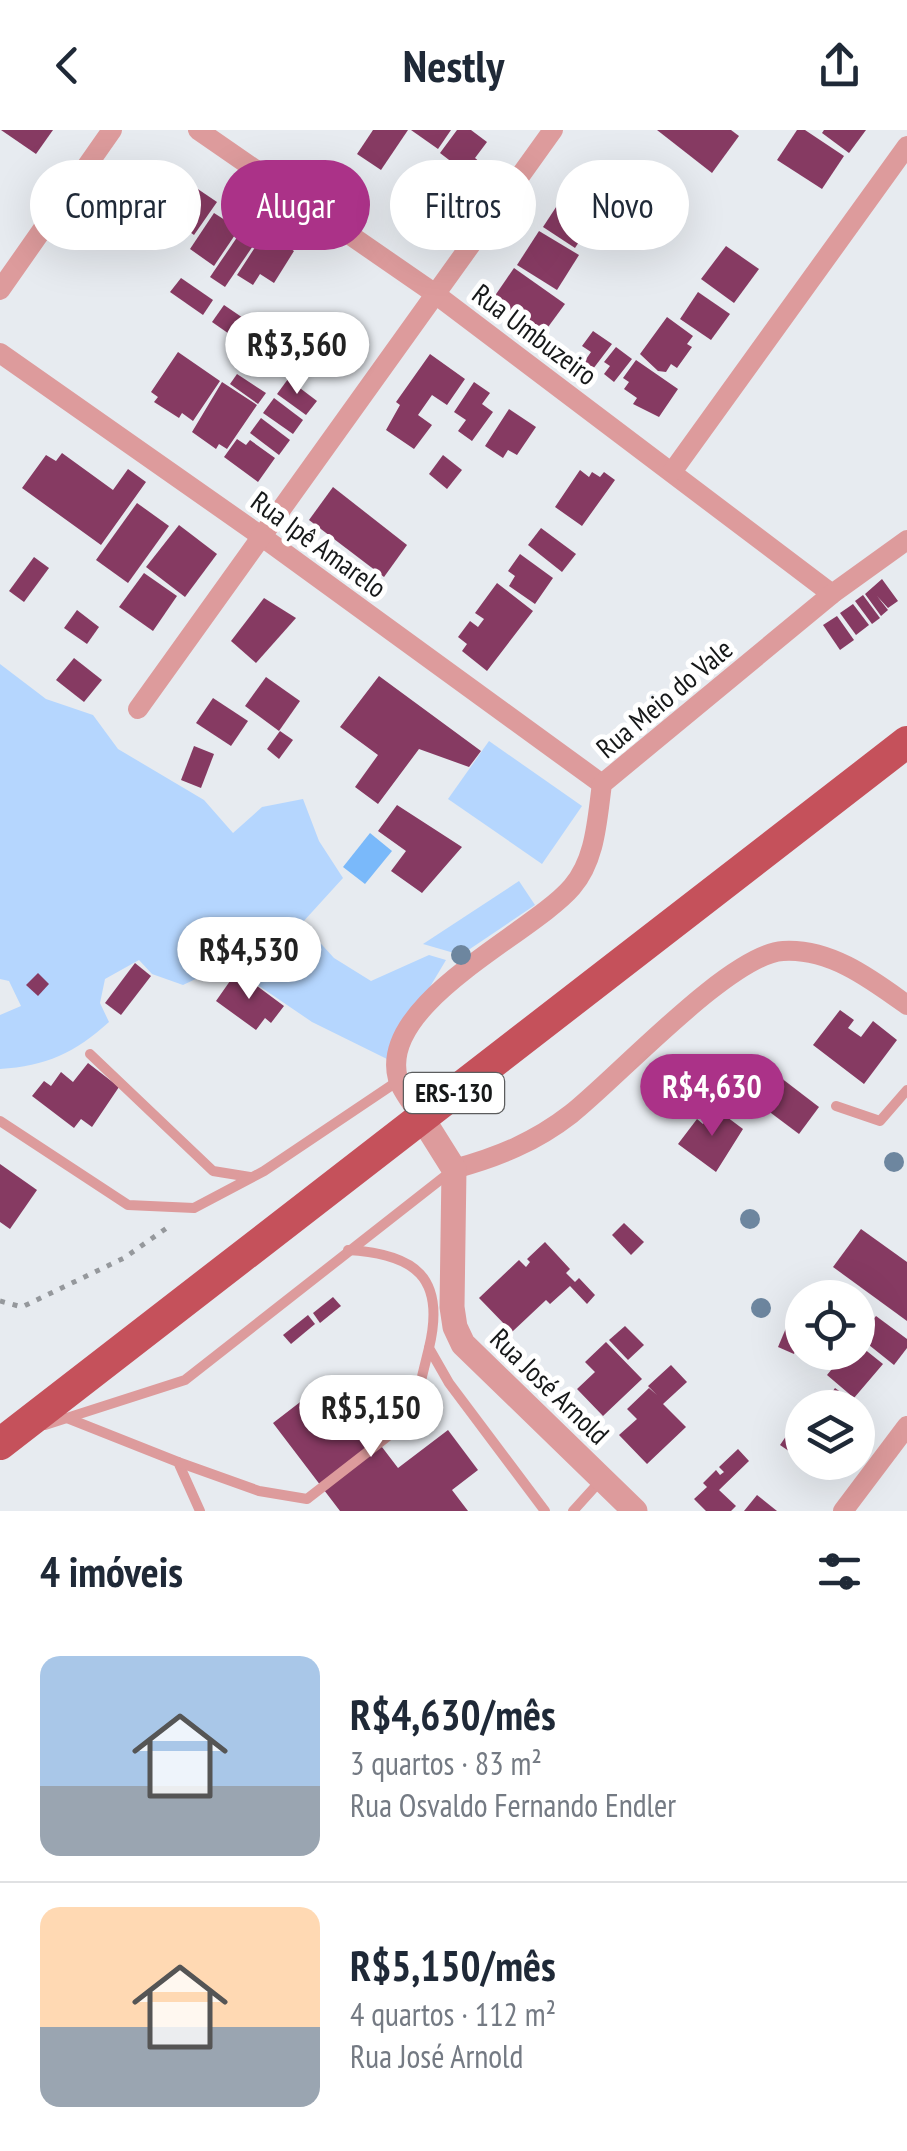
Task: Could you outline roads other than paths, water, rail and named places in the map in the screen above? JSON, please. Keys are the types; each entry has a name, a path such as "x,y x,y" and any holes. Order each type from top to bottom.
{"main road":[{"name":"ERS-130","path":"2,1442 907,742"}],"street":[{"path":"0,290 112,130"},
{"name":"Rua Umbuzeiro","path":"198,130 434,293 832,594"},
{"path":"138,710 553,130"},
{"path":"672,472 907,146"},
{"name":"Rua Ipê Amarelo","path":"0,353 261,536 602,784"},
{"name":"Rua Meio do Vale","path":"398,1082 400,1045 411,1024 441,990 571,889 592,849 602,784 832,594 907,540"},
{"path":"398,1082 454,1169 512,1153 571,1114 732,976 780,950 818,954 867,976 907,1006"},
{"name":"Rua José Arnold","path":"454,1169 455,1327 463,1344 634,1511"},
{"path":"844,1511 907,1426"}],"lane":[{"path":"90,1054 212,1170 251,1178"},
{"path":"0,1121 128,1205 194,1208 251,1178 398,1082"},
{"path":"836,1106 880,1120 907,1090"},
{"path":"2,1442 185,1380 454,1169"},
{"path":"66,1418 259,1491 307,1498 414,1410 437,1316 423,1276 408,1261 380,1252 348,1250"},
{"path":"430,1348 448,1383 545,1511"},
{"path":"178,1462 200,1511"},
{"path":"573,1511 602,1479"}]}
